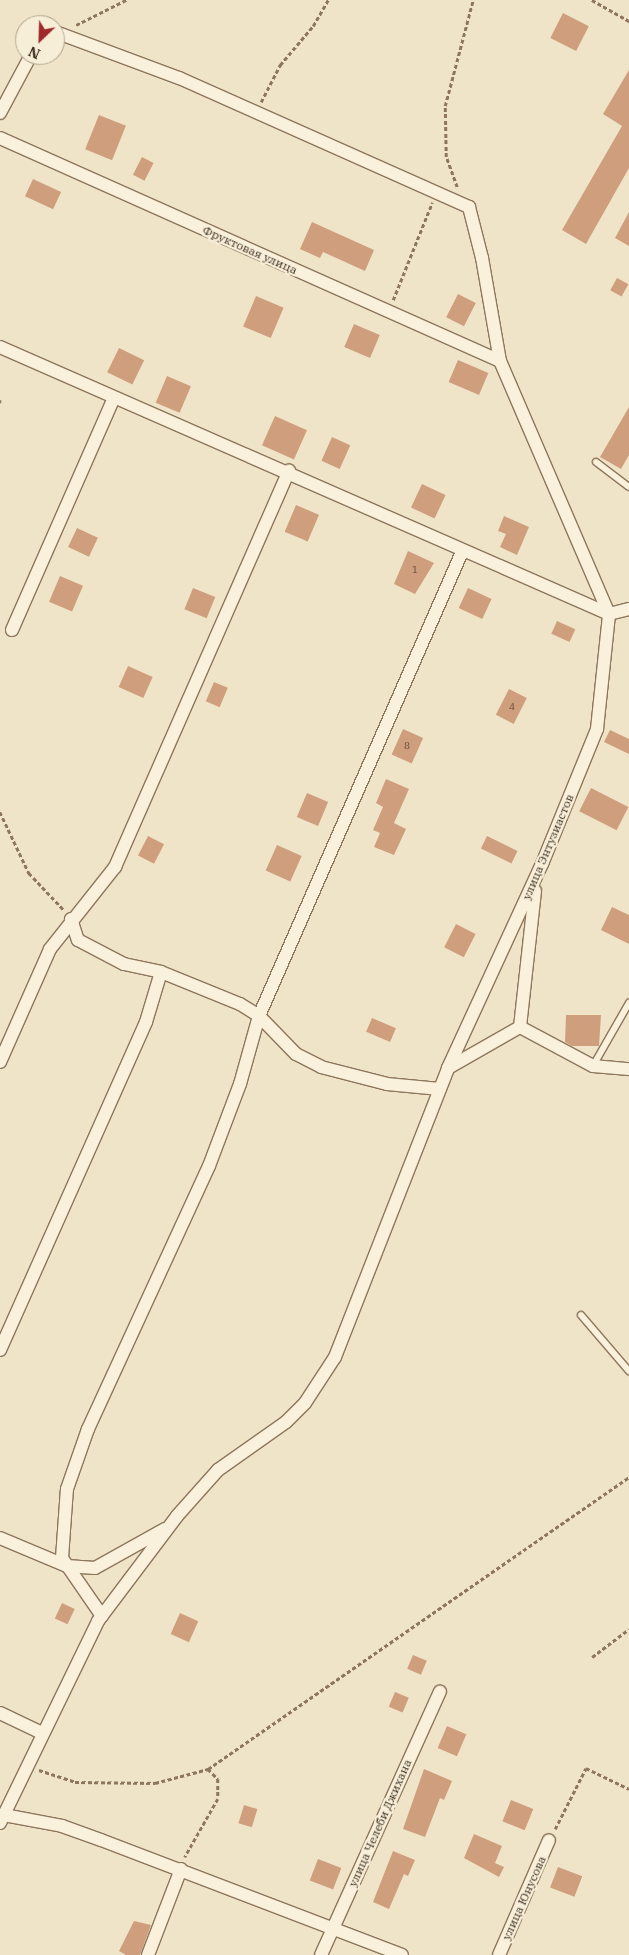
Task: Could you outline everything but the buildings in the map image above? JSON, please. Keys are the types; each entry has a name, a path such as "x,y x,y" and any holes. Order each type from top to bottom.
{"street":[{"path":"65,36 179,78 469,207 482,258 500,361 609,614"},
{"path":"0,113 26,65"},
{"name":"Фруктовая улица","path":"0,138 500,361"},
{"path":"0,347 114,398 289,471 462,552 609,614 629,609"},
{"path":"12,630 114,398"},
{"path":"0,1062 50,949 72,918 115,867 289,471"},
{"path":"102,1616 62,1558 67,1489 88,1429 209,1166 240,1084 259,1016 462,552"},
{"name":"улица Энтузиастов","path":"2,1819 42,1733 102,1616 170,1527 218,1470 286,1422 320,1383 335,1357 448,1068 542,864 597,729 609,614"},
{"path":"520,1027 531,909 542,864"},
{"path":"72,918 78,940 124,964 161,972 240,1004 259,1016 296,1054 321,1068 387,1084 440,1089"},
{"path":"0,1350 146,1022 161,972"},
{"path":"520,1027 593,1066 629,1069"},
{"path":"448,1068 520,1027"},
{"path":"0,1538 67,1566 95,1568 170,1527"},
{"name":"улица Челеби Джихана","path":"322,1955 332,1928 440,1692"},
{"path":"0,1713 42,1733"},
{"path":"2,1819 62,1826 181,1869 402,1955"},
{"name":"улица Юнусова","path":"499,1955 549,1840"},
{"path":"148,1955 181,1869"}],"lane":[{"path":"596,462 629,487"},
{"path":"593,1066 629,1003"},
{"path":"581,1315 629,1371"}],"path":[{"path":"65,29 126,0"},
{"path":"257,112 280,65 313,26 328,0"},
{"path":"469,207 453,180 446,157 445,106 473,0"},
{"path":"592,0 629,21"},
{"path":"388,312 436,193"},
{"path":"0,812 29,873 72,918"},
{"path":"28,1766 75,1782 155,1783 208,1769 629,1477"},
{"path":"592,1656 629,1630"},
{"path":"549,1840 586,1768 629,1789"},
{"path":"181,1869 189,1845 218,1800 218,1779 208,1769"}]}
